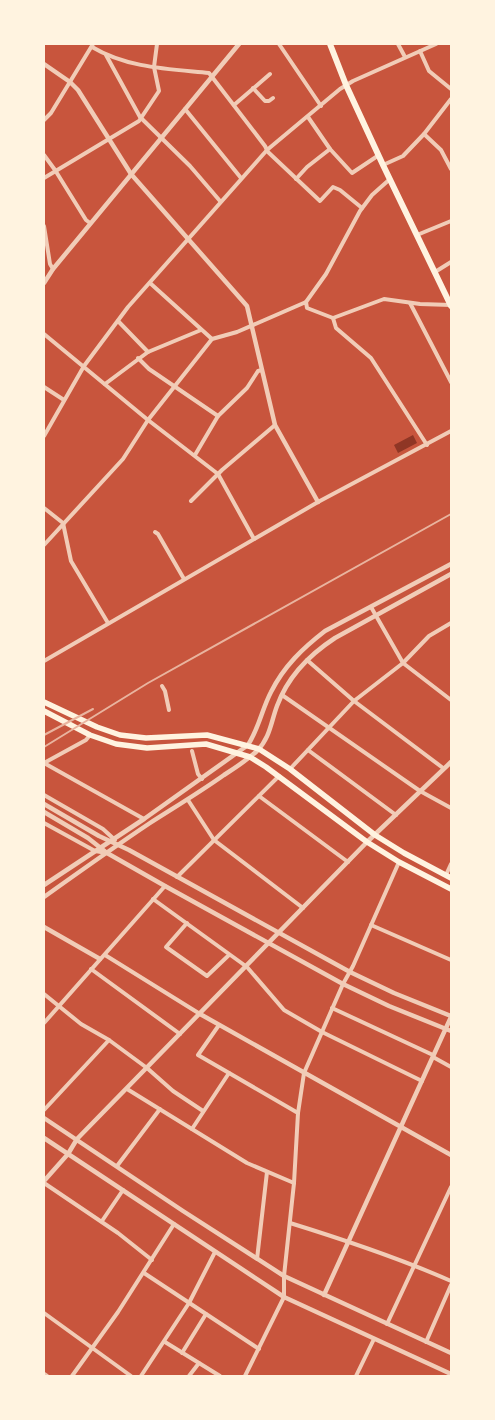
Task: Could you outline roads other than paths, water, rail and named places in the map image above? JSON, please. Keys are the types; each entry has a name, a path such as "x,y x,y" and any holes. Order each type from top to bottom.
{"highway":[{"path":"330,44 346,85 383,165 451,305"}],"main road":[{"path":"44,702 90,724 120,735 146,738 207,735 259,749 290,769 375,834 448,876"},
{"path":"44,711 90,735 116,744 147,748 206,744 250,758 279,776 367,842 399,862 451,889"}],"street":[{"path":"44,178 138,121 159,91 154,67 157,44"},
{"path":"44,284 53,268 239,44"},
{"path":"279,44 321,106"},
{"path":"398,44 405,57"},
{"path":"44,436 84,366 118,321 220,201 267,150 346,85 436,44"},
{"path":"44,120 51,113 93,45 106,55 122,61 154,67 209,73 268,152 296,180 320,201 333,187 340,190 362,208"},
{"path":"420,51 429,71 451,89"},
{"path":"106,55 140,117 190,166 220,201"},
{"path":"44,64 78,90 131,174 247,306 275,425 318,502"},
{"path":"234,104 270,74"},
{"path":"253,88 265,101 269,102 274,98"},
{"path":"383,165 403,156 424,134 451,99"},
{"path":"185,109 241,178"},
{"path":"308,117 330,149 352,173 379,156"},
{"path":"424,134 441,150 451,169"},
{"path":"296,180 307,167 330,149"},
{"path":"44,155 56,170 86,220 90,223"},
{"path":"44,544 117,467 148,420 212,339 237,332 306,302 326,274 362,208 372,195 390,178"},
{"path":"417,235 451,221"},
{"path":"44,226 50,264 53,268"},
{"path":"435,272 451,262"},
{"path":"150,283 212,339"},
{"path":"306,302 307,308 333,318 384,299 410,303 451,305"},
{"path":"410,303 451,382"},
{"path":"333,318 336,328 371,358 427,445"},
{"path":"118,321 148,352"},
{"path":"105,384 148,352 201,330"},
{"path":"44,334 148,420 218,474 254,539"},
{"path":"138,358 149,369 218,416"},
{"path":"195,455 218,416 247,388 258,371 262,370"},
{"path":"44,387 64,400"},
{"path":"191,501 218,474 275,425"},
{"path":"44,661 318,502 451,431"},
{"path":"44,508 63,523 71,561 108,623"},
{"path":"155,532 158,534 184,579"},
{"path":"44,885 144,819 248,745 258,727 271,692 283,672 295,657 326,631 451,564"},
{"path":"44,897 107,852 250,758 259,749 270,732 282,695 292,677 307,660 335,638 451,574"},
{"path":"371,607 403,663 451,700"},
{"path":"290,769 354,701 403,663 429,636 451,623"},
{"path":"307,660 354,701 443,768"},
{"path":"162,686 169,710"},
{"path":"282,695 420,791 451,808"},
{"path":"44,763 86,740 90,735"},
{"path":"308,750 396,815"},
{"path":"192,752 198,774 202,779"},
{"path":"152,1260 102,1221 44,1182 68,1154 77,1139 367,842 451,762"},
{"path":"44,763 144,819"},
{"path":"177,877 279,776"},
{"path":"44,795 104,829 112,840"},
{"path":"259,796 348,862"},
{"path":"188,800 214,840 303,908"},
{"path":"44,804 350,972 451,1017 324,1295"},
{"path":"44,812 165,886 343,984 389,1006 451,1031"},
{"path":"44,823 95,851 107,852"},
{"path":"245,1376 284,1297 284,1276 294,1183 298,1113 304,1073 399,862"},
{"path":"448,876 451,864"},
{"path":"44,1023 57,1006 105,955 165,886"},
{"path":"153,899 247,967 284,1010 322,1032 422,1081"},
{"path":"187,923 166,947 207,976 229,955"},
{"path":"371,925 451,960"},
{"path":"44,927 100,959"},
{"path":"105,955 200,1014 451,1155"},
{"path":"91,969 180,1034"},
{"path":"44,994 81,1024 109,1040 147,1068 173,1091 203,1111"},
{"path":"332,1008 433,1056 451,1067"},
{"path":"220,1025 198,1055 298,1113"},
{"path":"44,1110 109,1040"},
{"path":"192,1129 229,1073"},
{"path":"127,1089 246,1163 294,1183"},
{"path":"117,1166 160,1109"},
{"path":"44,1118 284,1276 451,1353"},
{"path":"44,1138 284,1297 449,1374"},
{"path":"257,1259 267,1172"},
{"path":"387,1324 451,1186"},
{"path":"102,1221 123,1190"},
{"path":"290,1223 415,1265 451,1283 426,1342"},
{"path":"72,1376 144,1273 174,1224"},
{"path":"141,1376 190,1303 215,1252"},
{"path":"144,1273 259,1348"},
{"path":"44,1313 131,1376"},
{"path":"182,1352 206,1314"},
{"path":"356,1376 374,1339"},
{"path":"165,1342 220,1376"},
{"path":"189,1376 198,1363"}],"railway":[{"path":"44,747 148,683 451,514"},
{"path":"44,735 93,709"}]}
